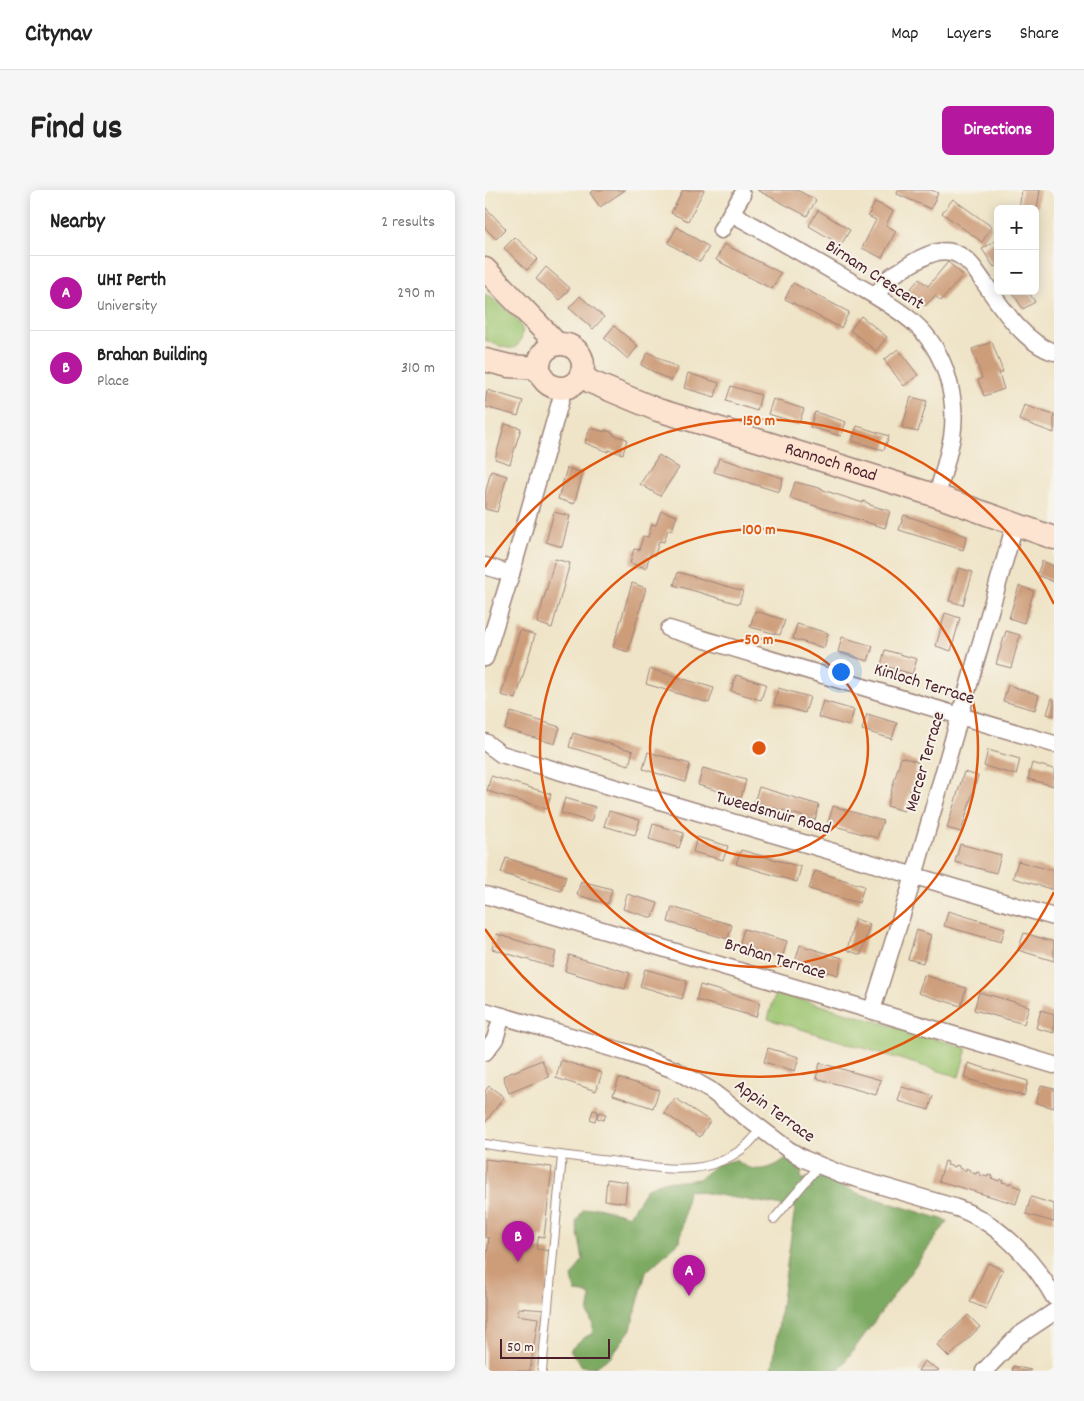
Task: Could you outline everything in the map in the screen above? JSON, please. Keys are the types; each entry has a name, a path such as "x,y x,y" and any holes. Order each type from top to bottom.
{"street":[{"path":"721,230 742,195"},
{"name":"Birnam Crescent","path":"731,212 876,296 913,322 925,334 939,356 947,376 953,410 952,436 937,496"},
{"path":"876,296 893,275 929,254 943,250 960,254 966,258 1021,332 1037,344 1054,352"},
{"path":"485,269 557,344"},
{"path":"557,344 567,345 575,349 581,356 583,365 581,374 573,384 561,388 553,387 546,382 541,376 539,368 541,355 551,346 557,344"},
{"path":"485,360 509,366 539,368"},
{"name":"Rannoch Road","path":"581,374 591,382 658,410 937,496 1054,538"},
{"path":"485,658 561,399 561,388"},
{"name":"Mercer Terrace","path":"872,1010 914,876 1015,524"},
{"path":"485,566 511,574"},
{"name":"Kinloch Terrace","path":"669,629 1054,744"},
{"name":"Tweedsmuir Road","path":"485,742 501,754 1054,917"},
{"name":"Brahan Terrace","path":"485,895 1054,1065"},
{"name":"Appin Terrace","path":"485,1011 644,1058 675,1070 710,1090 789,1150 819,1166 954,1207 970,1214 1005,1236 1016,1246 1044,1279 1054,1296"},
{"path":"485,1052 495,1038 502,1016"},
{"path":"984,1371 1018,1336 1054,1312"}],"lane":[{"path":"485,1144 562,1156 664,1168 694,1168 727,1158 753,1140 760,1129"},
{"path":"542,1371 562,1156"},
{"path":"775,1218 819,1166"}],"green space":[{"path":"485,294 506,309 520,324 522,335 517,346 506,348 485,340"},
{"path":"776,992 967,1048 959,1077 768,1019"},
{"path":"786,1158 802,1166 801,1179 826,1178 857,1193 948,1221 838,1371 772,1371 795,1208 688,1190 680,1241 646,1272 631,1329 611,1356 596,1367 582,1366 570,1350 583,1338 592,1334 593,1326 588,1313 591,1297 585,1293 575,1292 572,1277 583,1259 576,1222 583,1210 598,1207 629,1216 647,1188 666,1181 699,1179 716,1165 735,1160 744,1166 765,1169 778,1164"}],"building":[{"path":"594,190 625,190 600,207 590,193"},
{"path":"683,190 704,190 688,221 671,213"},
{"path":"757,190 797,190 816,200 807,216"},
{"path":"898,190 931,190 938,193 931,209 897,194"},
{"path":"1022,190 1040,190 1038,205 1020,205"},
{"path":"953,199 992,227 982,242 942,213"},
{"path":"875,202 893,211 886,225 896,231 882,258 862,248 876,220 868,216"},
{"path":"485,207 506,229 496,239 485,228"},
{"path":"818,210 850,230 841,245 809,226"},
{"path":"677,227 709,247 700,262 668,243"},
{"path":"515,237 538,259 527,270 504,248"},
{"path":"994,242 994,267 982,249"},
{"path":"724,244 781,273 772,289 716,260"},
{"path":"948,262 963,275 941,301 935,296 925,306 908,292 919,279 928,286"},
{"path":"546,267 570,288 560,300 536,279"},
{"path":"793,283 849,312 841,328 785,299"},
{"path":"1014,295 1031,295 1035,302 1023,309"},
{"path":"580,296 604,317 593,329 569,308"},
{"path":"861,316 887,337 876,351 850,330"},
{"path":"614,326 638,346 628,359 604,338"},
{"path":"992,342 1003,372 999,373 1004,389 984,396 978,380 982,378 972,349"},
{"path":"898,349 918,375 904,386 884,360"},
{"path":"648,352 678,368 671,381 641,365"},
{"path":"688,373 719,383 715,397 684,388"},
{"path":"731,386 761,395 757,411 726,401"},
{"path":"487,390 523,401 518,416 485,407"},
{"path":"911,397 927,401 918,432 902,428"},
{"path":"773,399 804,409 799,423 768,414"},
{"path":"1024,405 1054,415 1054,433 1019,420"},
{"path":"815,412 846,422 841,436 810,427"},
{"path":"505,424 521,428 510,464 495,459"},
{"path":"857,426 889,436 884,450 852,441"},
{"path":"590,428 605,432 605,430 614,433 613,435 627,439 623,454 608,450 608,452 585,443"},
{"path":"659,455 679,468 660,496 640,484"},
{"path":"719,458 783,478 779,492 714,472"},
{"path":"567,468 583,473 574,504 558,499"},
{"path":"491,471 507,476 497,512 485,509 485,494"},
{"path":"795,482 823,489 863,503 863,501 890,511 885,528 790,498"},
{"path":"661,511 677,516 672,530 668,529 664,542 659,541 655,555 650,554 646,568 630,563 634,549 639,550 643,536 648,537 652,524 656,525"},
{"path":"554,512 570,516 562,547 546,542"},
{"path":"904,515 967,536 963,550 899,530"},
{"path":"555,559 570,563 552,628 537,623"},
{"path":"1042,561 1054,566 1054,582 1037,575"},
{"path":"959,568 973,572 963,605 949,601"},
{"path":"678,572 743,591 739,604 674,585"},
{"path":"632,583 646,588 628,652 613,647"},
{"path":"1019,586 1034,591 1024,623 1009,618"},
{"path":"755,611 785,620 780,635 750,627"},
{"path":"945,613 960,618 951,651 936,646"},
{"path":"797,624 828,633 824,648 793,639"},
{"path":"520,630 535,635 516,699 501,695"},
{"path":"1006,631 1020,635 1011,668 996,664"},
{"path":"842,637 873,646 868,661 838,652"},
{"path":"885,650 917,659 912,674 881,665"},
{"path":"650,669 714,688 709,703 646,684"},
{"path":"736,675 766,684 761,700 731,691"},
{"path":"1008,685 1039,695 1035,710 1003,701"},
{"path":"778,688 810,697 805,713 774,704"},
{"path":"1052,698 1054,699 1054,716 1047,714"},
{"path":"823,701 854,710 849,726 818,717"},
{"path":"511,712 560,727 555,744 505,729"},
{"path":"867,714 897,723 892,739 862,730"},
{"path":"573,733 633,751 629,765 569,747"},
{"path":"988,750 1020,759 1016,775 984,766"},
{"path":"648,752 690,764 685,782 643,769"},
{"path":"901,757 918,762 904,811 887,806"},
{"path":"1032,763 1054,769 1054,786 1028,779"},
{"path":"703,768 746,780 741,798 698,785"},
{"path":"964,772 978,776 961,832 947,828"},
{"path":"491,776 551,794 547,809 487,791"},
{"path":"759,787 819,805 815,820 754,802"},
{"path":"565,798 595,807 591,822 561,813"},
{"path":"833,806 883,821 877,838 828,824"},
{"path":"609,811 640,820 635,835 604,826"},
{"path":"653,824 684,833 679,848 649,839"},
{"path":"697,837 728,846 723,860 693,852"},
{"path":"960,844 1001,855 996,873 955,862"},
{"path":"741,850 801,867 797,882 736,864"},
{"path":"506,858 566,876 561,891 501,873"},
{"path":"1018,861 1054,871 1054,890 1013,878"},
{"path":"815,871 864,886 859,903 809,889"},
{"path":"581,881 612,889 608,904 577,895"},
{"path":"627,894 658,903 653,918 623,909"},
{"path":"672,907 732,925 728,939 668,922"},
{"path":"948,911 1005,928 1001,942 944,926"},
{"path":"855,919 870,924 861,955 847,950"},
{"path":"744,929 787,941 782,959 739,946"},
{"path":"917,930 931,935 923,963 908,959"},
{"path":"1024,933 1054,942 1054,961 1018,950"},
{"path":"496,934 556,952 552,967 492,949"},
{"path":"800,945 842,958 838,975 795,963"},
{"path":"569,955 630,973 625,989 565,971"},
{"path":"645,969 687,981 682,999 640,986"},
{"path":"924,975 966,988 961,1006 918,993"},
{"path":"700,985 760,1002 756,1017 696,1000"},
{"path":"979,992 1029,1006 1024,1024 974,1010"},
{"path":"1041,1010 1054,1014 1054,1033 1036,1028"},
{"path":"768,1048 799,1057 795,1071 764,1062"},
{"path":"542,1060 549,1077 509,1093 503,1076"},
{"path":"561,1060 602,1073 596,1091 556,1078"},
{"path":"820,1063 881,1080 876,1095 816,1078"},
{"path":"968,1063 1028,1081 1024,1096 964,1078"},
{"path":"619,1078 659,1090 653,1108 613,1095"},
{"path":"1041,1085 1054,1088 1054,1108 1036,1103"},
{"path":"489,1086 504,1097 485,1123 485,1091"},
{"path":"902,1087 933,1096 929,1110 898,1101"},
{"path":"675,1098 710,1121 700,1137 664,1113"},
{"path":"593,1110 598,1111 595,1121 590,1119"},
{"path":"599,1112 606,1114 604,1120 597,1118"},
{"path":"485,1159 552,1167 544,1237 539,1236 536,1249 551,1251 545,1310 519,1308 517,1315 538,1318 530,1371 485,1371 485,1272 489,1238 485,1237"},
{"path":"945,1161 948,1162 947,1165 955,1167 956,1165 966,1171 966,1168 970,1170 969,1172 976,1174 977,1172 980,1175 992,1176 991,1178 999,1181 1000,1179 1003,1180 1002,1182 1013,1183 1013,1185 1021,1188 1016,1204 939,1181"},
{"path":"607,1179 627,1182 625,1203 605,1200"},
{"path":"1031,1197 1054,1204 1054,1222 1026,1214"},
{"path":"988,1263 1003,1270 986,1309 970,1302"},
{"path":"968,1315 980,1327 949,1357 937,1345"},
{"path":"924,1361 939,1370 918,1371"},
{"path":"1013,1366 1031,1370 1012,1371"}],"place":[{"name":"Brahan Building","path":"518,1262"},
{"name":"UHI Perth","path":"689,1296"}]}
